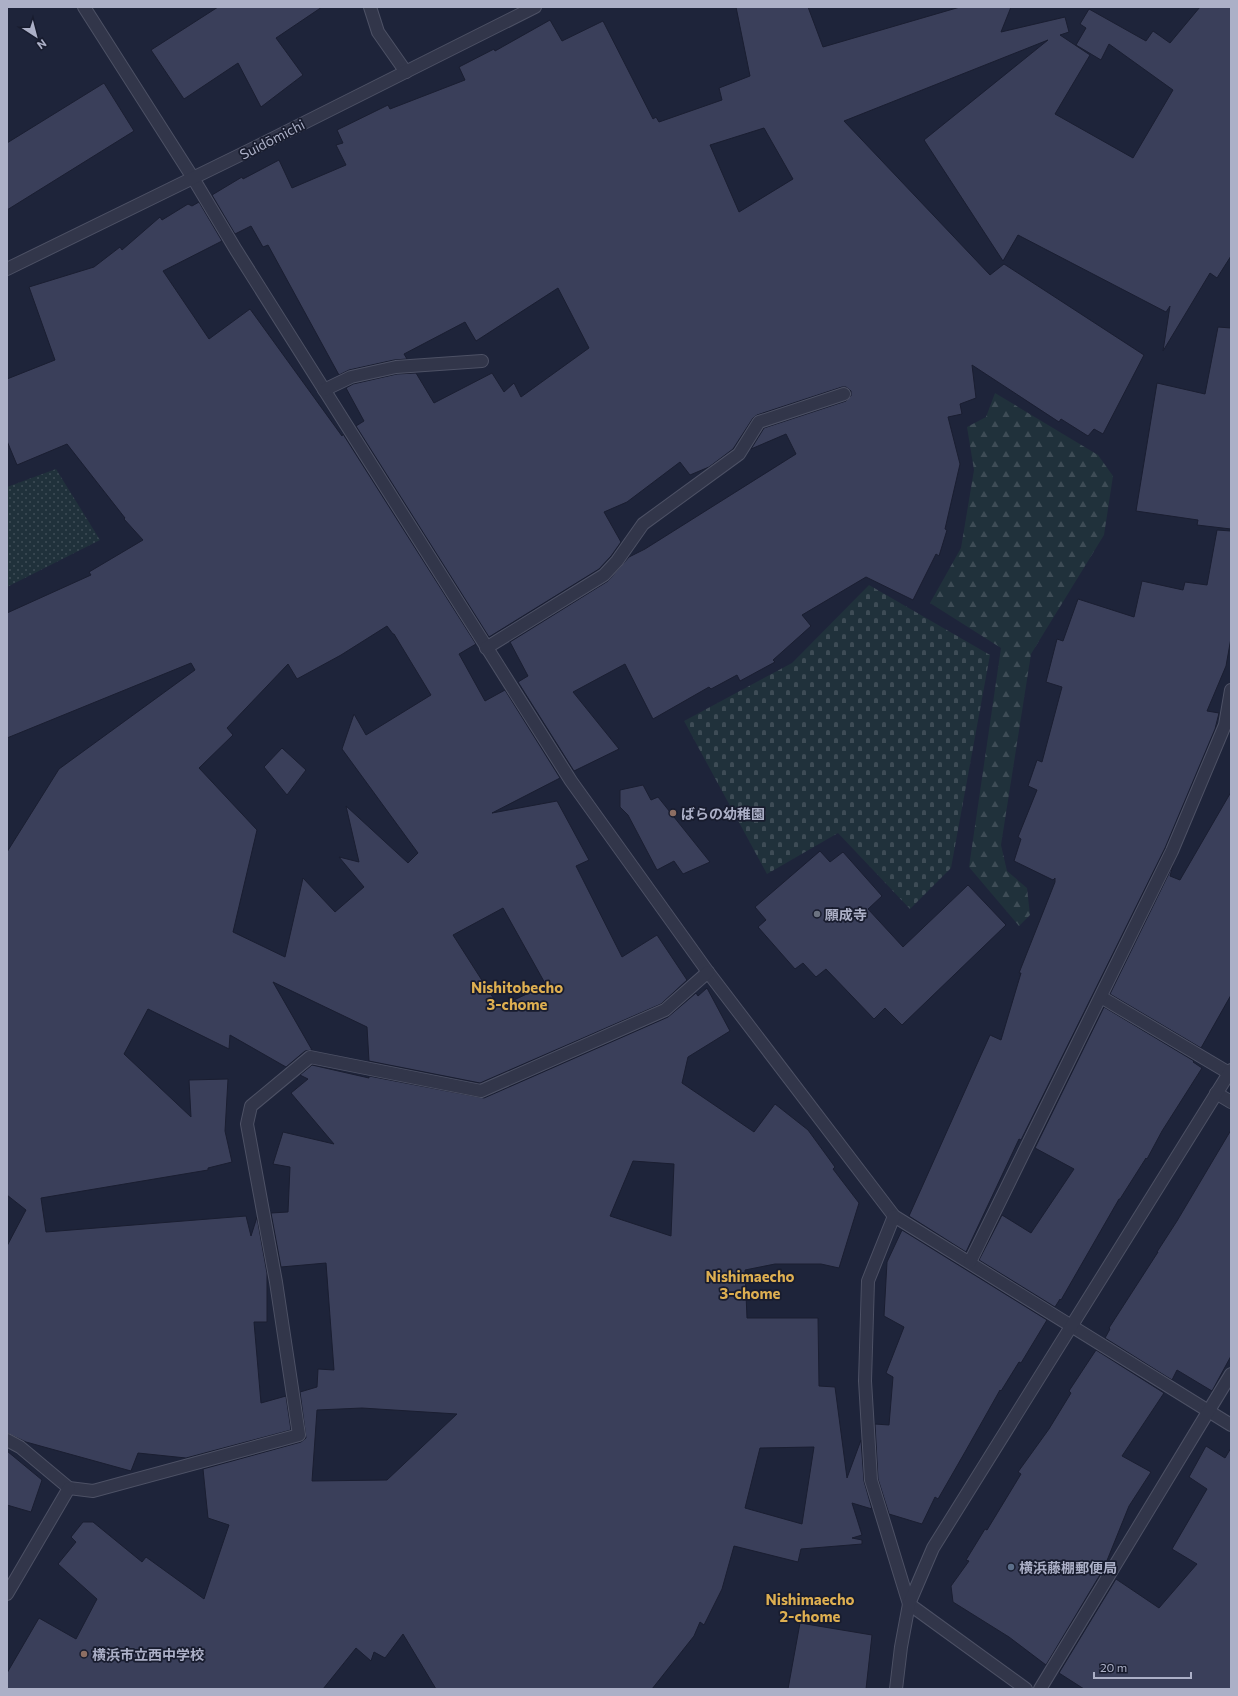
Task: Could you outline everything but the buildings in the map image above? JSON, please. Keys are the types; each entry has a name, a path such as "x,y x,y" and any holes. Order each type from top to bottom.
{"street":[{"path":"84,7 571,781 708,972 894,1216 1231,1424"},
{"path":"370,7 378,32 406,72"},
{"name":"Suidōmichi","path":"7,269 535,7"},
{"path":"324,390 351,377 396,367 482,361"},
{"path":"486,648 604,574 617,561 643,524 739,454 759,422 844,394"},
{"path":"970,1262 1172,851 1226,734 1224,725 1231,690"},
{"path":"7,1440 20,1448 69,1488 93,1491 299,1435 276,1282 247,1124 251,1106 310,1057 481,1091 665,1010 708,972"},
{"path":"896,1689 901,1647 909,1604 933,1548 1230,1072 1101,997"},
{"path":"1216,1093 1231,1102"},
{"path":"894,1216 868,1281 865,1381 871,1480 909,1604 1026,1689"},
{"path":"1040,1689 1231,1374"},
{"path":"7,1594 69,1488"}],"green space":[{"path":"995,393 1098,455 1113,476 1104,535 1031,654 1001,845 1007,871 1027,888 1030,915 1019,926 969,867 1001,648 930,603 961,548 974,470 967,427 986,417"},
{"path":"56,469 100,540 7,587 7,487"},
{"path":"869,585 990,655 951,868 910,909 838,833 767,874 684,721 792,663"}],"place":[{"name":"ばらの幼稚園","path":"673,813"},
{"name":"願成寺","path":"817,914"},
{"name":"横浜藤棚郵便局","path":"1011,1567"},
{"name":"横浜市立西中学校","path":"84,1654"}],"district":[{"name":"Nishitobecho 3-chome","path":"517,996"},
{"name":"Nishimaecho 3-chome","path":"750,1284"},
{"name":"Nishimaecho 2-chome","path":"810,1608"}]}
